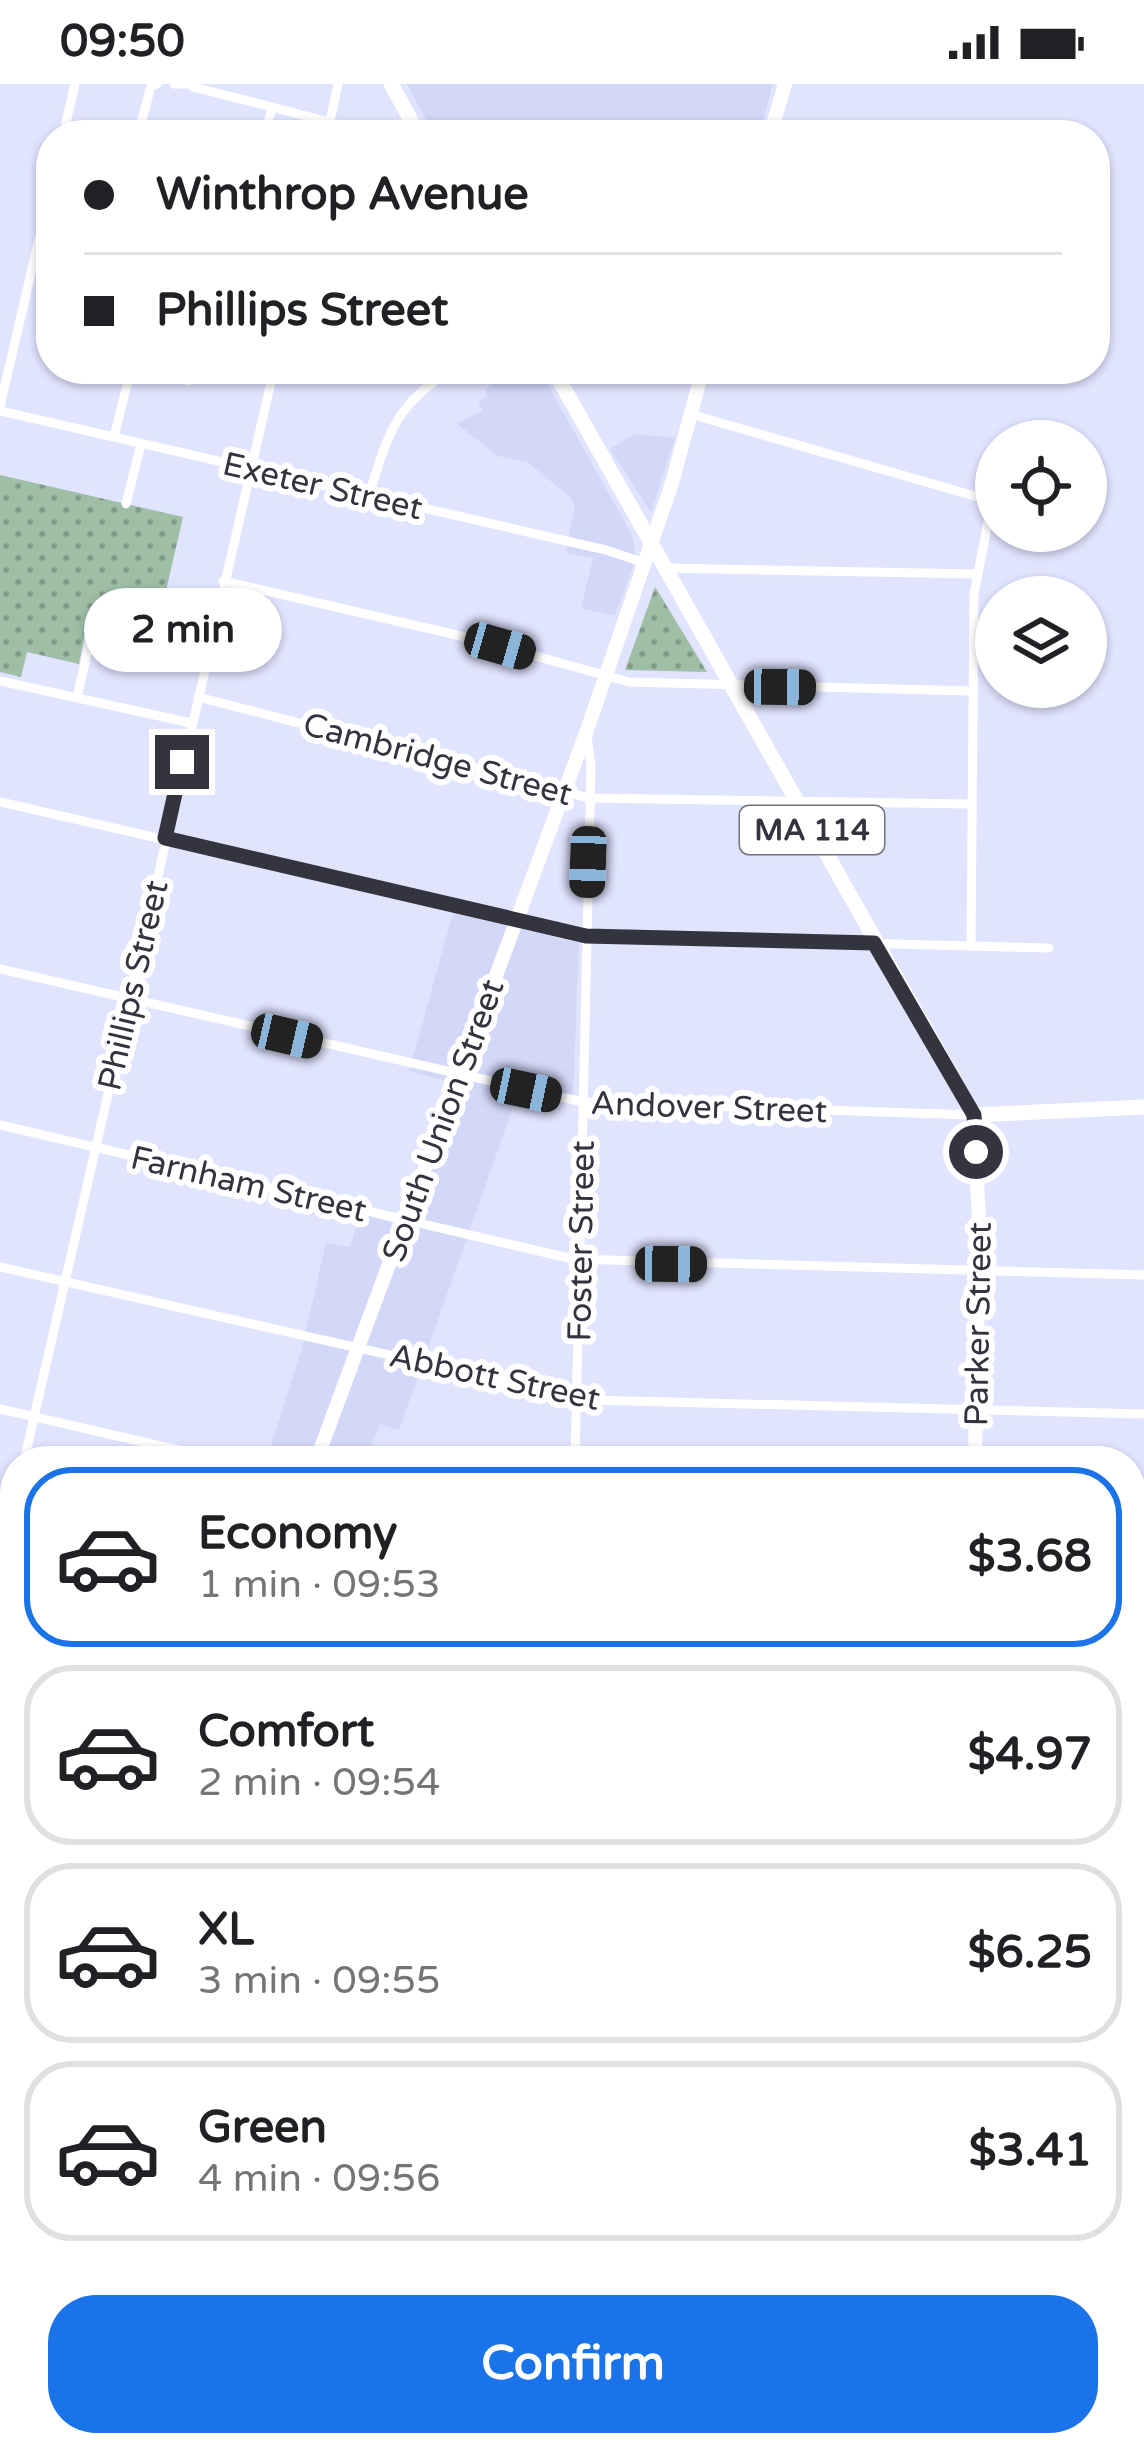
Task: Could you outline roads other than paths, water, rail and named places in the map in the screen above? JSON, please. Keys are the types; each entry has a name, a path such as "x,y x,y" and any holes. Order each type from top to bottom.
{"main road":[{"path":"391,84 411,120"},
{"path":"774,120 785,84"},
{"name":"MA 114","path":"561,384 974,1115"},
{"name":"South Union Street","path":"322,1446 586,734 652,544 699,384"},
{"name":"Andover Street","path":"974,1115 1144,1107"},
{"name":"Parker Street","path":"974,1115 975,1446"}],"street":[{"path":"67,120 75,84"},
{"path":"142,120 151,86 158,84"},
{"path":"174,84 321,120"},
{"path":"329,120 338,84"},
{"path":"269,120 272,107"},
{"path":"0,409 36,253"},
{"path":"114,437 126,384"},
{"name":"Phillips Street","path":"27,1446 270,384"},
{"path":"369,496 401,411 428,384"},
{"name":"Exeter Street","path":"0,409 645,563"},
{"path":"690,414 992,501 976,574 969,804 971,946"},
{"path":"126,504 141,444"},
{"path":"664,568 976,574"},
{"path":"223,581 474,639 605,677 732,686 971,691"},
{"path":"77,698 92,632"},
{"path":"0,681 191,723"},
{"name":"Cambridge Street","path":"197,697 590,798 969,804"},
{"name":"Foster Street","path":"575,1446 590,798 586,734"},
{"path":"0,802 586,936 1049,948"},
{"name":"Andover Street","path":"0,969 583,1102 974,1115"},
{"name":"Farnham Street","path":"0,1125 578,1259 1144,1275"},
{"name":"Abbott Street","path":"0,1268 577,1399 1144,1414"},
{"path":"0,1408 162,1446"}]}
